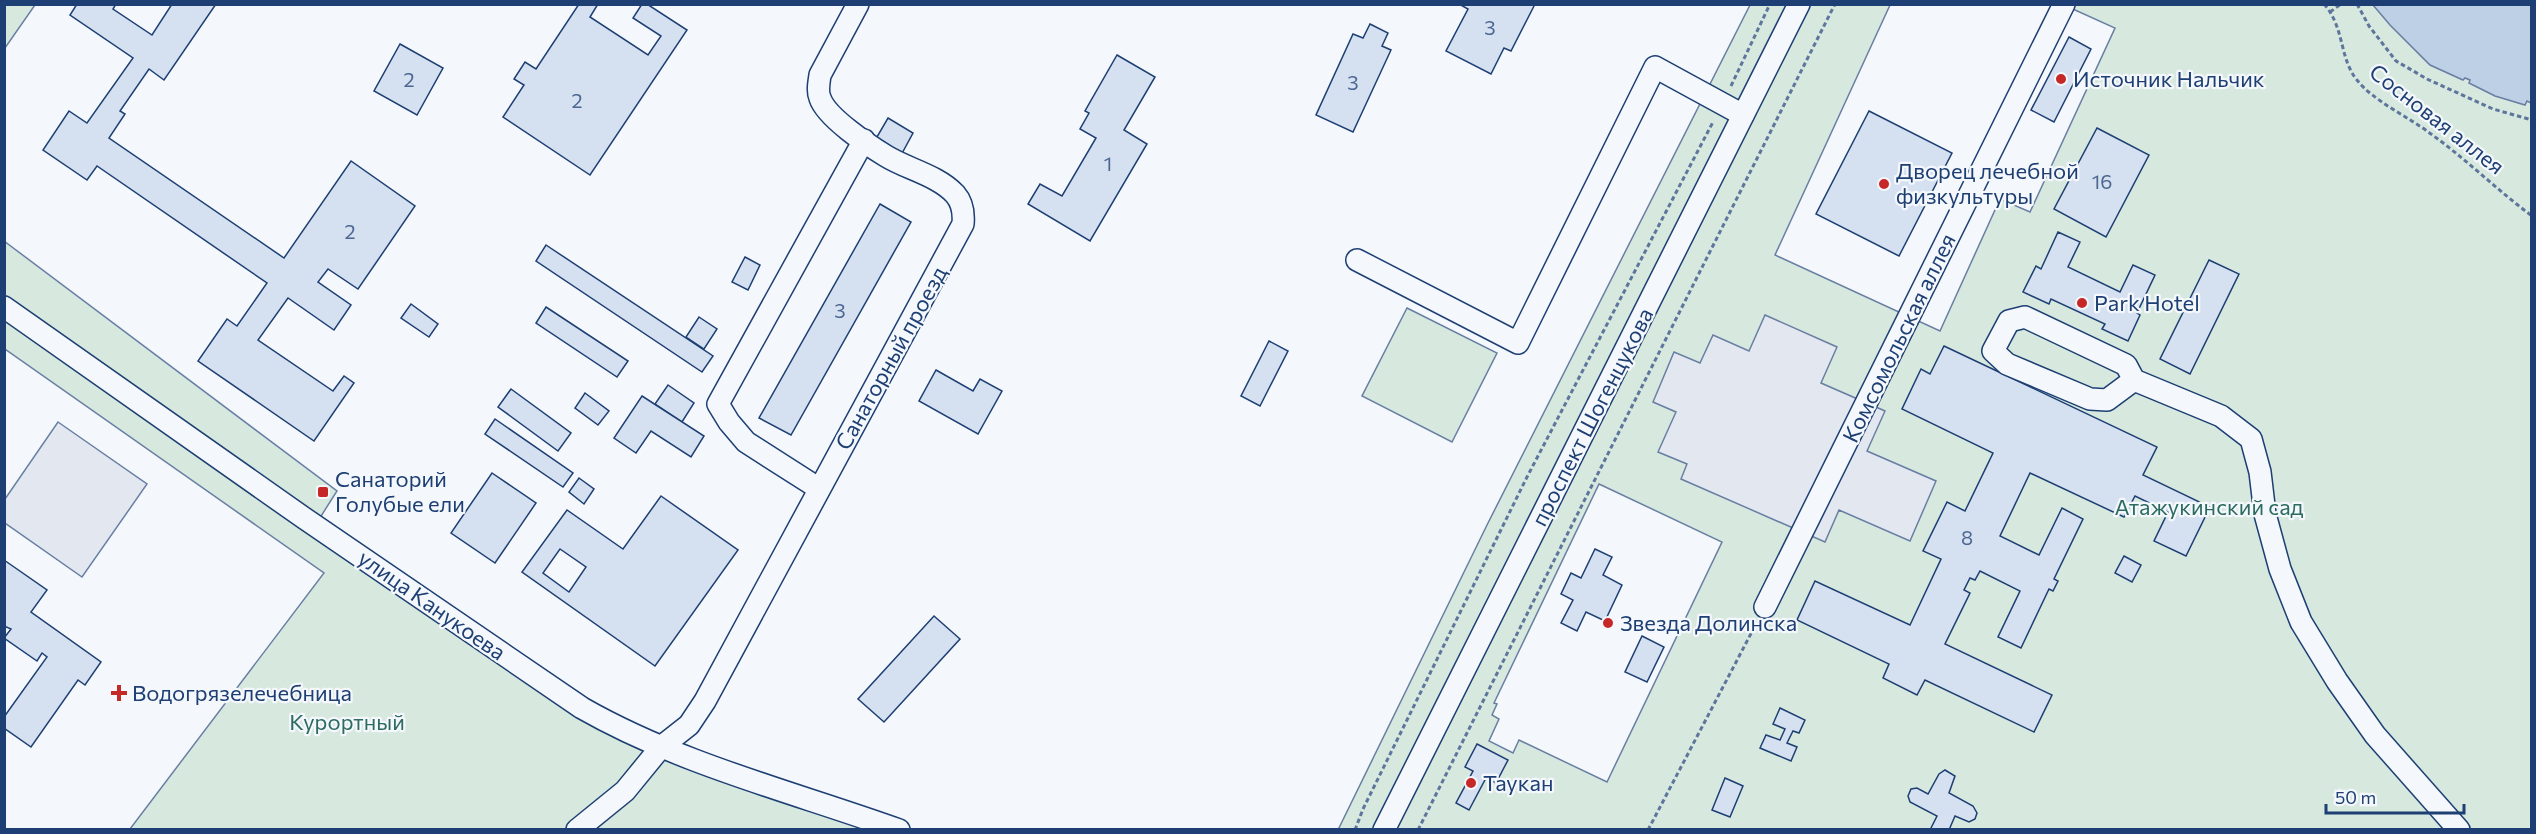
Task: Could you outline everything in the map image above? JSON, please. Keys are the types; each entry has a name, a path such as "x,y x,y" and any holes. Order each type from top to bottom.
{"street":[{"name":"Санаторный проезд","path":"577,830 615,801 661,747 690,725 818,489 872,395 963,224 962,208 955,194 931,178 886,156 825,108 820,98 818,87 820,75 858,4"},
{"name":"проспект Шогенцукова","path":"1384,830 1799,4"},
{"name":"Комсомольская аллея","path":"1765,607 2064,4"},
{"path":"1357,260 1518,343 1655,67 1743,115"},
{"path":"818,489 746,442 729,422 718,404 864,140"},
{"name":"улица Канукоева","path":"4,307 549,686 617,728 842,821 899,830"},
{"path":"2134,380 2107,399 2090,399 2007,364 1993,351 2009,321 2025,317 2126,364 2134,380 2220,416 2251,439 2260,472 2265,514 2280,570 2301,622 2337,681 2375,735 2459,830"}],"path":[{"path":"1355,830 1363,809 1522,488 1723,104 1770,4"},
{"path":"1418,830 1835,4"},
{"name":"Сосновая аллея","path":"2324,4 2341,33 2348,65 2356,79 2366,89 2432,134 2532,216"},
{"path":"2330,12 2341,4"},
{"path":"2357,4 2369,26 2396,61 2427,79 2493,109 2532,120"},
{"path":"1648,830 1765,607"}],"green space":[{"path":"4,5 35,5 5,48"},
{"name":"Атажукинский сад","path":"1750,5 1890,5 1775,255 1940,331 2000,199 2030,212 2115,28 2064,5 2531,5 2531,829 1400,830 1387,824 1384,829 1338,830 1487,525","holes":["1599,484 1722,542 1607,782 1519,740 1513,753 1489,741 1499,719 1492,715 1497,704 1494,703"]},
{"name":"Курортный","path":"4,241 337,491 316,524 582,708 899,829 130,829 324,573 5,349"},
{"path":"1407,308 1497,353 1452,442 1362,396"}],"shaded area":[{"path":"1765,315 1837,347 1821,383 1885,411 1867,451 1936,481 1910,541 1839,510 1825,542 1681,479 1687,464 1658,452 1676,412 1653,402 1674,352 1700,363 1713,335 1749,351"},
{"path":"58,422 147,484 82,577 5,523 5,499"}],"water":[{"path":"2373,5 2531,5 2531,103 2527,101 2525,105 2495,96 2469,83 2470,80 2465,78 2463,80 2430,65"}],"building":[{"path":"77,4 116,4 113,9 152,35 172,4 216,4 164,80 149,69 120,111 125,114 109,138 284,258 351,161 415,206 358,289 328,269 318,282 351,305 334,330 288,298 258,340 333,391 344,376 354,383 314,441 198,361 227,319 237,326 267,283 97,166 87,180 43,150 69,111 87,123 133,58 70,15"},
{"path":"579,4 598,4 590,17 648,55 661,36 633,18 642,4 647,4 687,30 590,175 503,117 524,85 514,79 525,62 536,69"},
{"path":"1459,4 1535,4 1511,51 1504,48 1491,74 1446,51 1468,9"},
{"path":"1370,24 1388,33 1382,46 1391,50 1353,132 1316,115 1353,34 1363,38"},
{"name":"Источник Нальчик","path":"2069,37 2091,49 2054,122 2031,110"},
{"path":"400,44 443,68 417,115 374,91"},
{"path":"1117,55 1155,77 1124,130 1147,144 1090,241 1028,204 1040,184 1062,196 1096,138 1080,129 1089,113 1085,111"},
{"name":"Дворец лечебной физкультуры","path":"1869,111 1952,153 1899,256 1816,214"},
{"path":"888,118 913,133 900,157 874,142"},
{"path":"2097,128 2149,155 2106,237 2054,209"},
{"path":"880,204 911,222 791,435 759,418"},
{"path":"2058,232 2080,242 2068,267 2120,292 2133,265 2155,275 2137,313 2140,315 2128,341 2102,329 2105,324 2051,299 2049,304 2023,292 2036,266 2041,269"},
{"path":"546,245 713,356 702,372 536,261"},
{"path":"745,257 760,265 748,290 732,282"},
{"path":"2209,260 2239,274 2190,374 2160,359"},
{"path":"411,304 438,324 429,337 401,318"},
{"path":"546,307 628,361 617,377 536,323"},
{"path":"699,317 717,329 704,349 686,337"},
{"path":"1269,341 1288,351 1260,406 1241,396"},
{"path":"1944,346 2157,447 2143,475 2210,507 2186,556 2154,541 2168,512 2135,496 2124,517 2030,473 2000,536 2039,555 2062,508 2083,519 2054,579 2058,581 2053,591 2049,589 2021,648 1998,637 2020,591 1980,571 1975,580 1970,578 1964,590 1970,593 1945,644 2052,695 2034,732 1925,680 1917,695 1883,678 1889,664 1797,620 1815,581 1910,625 1941,559 1923,551 1947,502 1965,511 1993,453 1902,409 1921,369 1930,374"},
{"path":"936,370 973,391 980,379 1002,391 978,434 919,401"},
{"path":"668,385 694,403 682,422 655,404"},
{"path":"511,389 571,433 558,451 498,407"},
{"path":"585,393 609,411 598,425 575,408"},
{"path":"642,396 704,436 691,457 651,431 636,453 614,438"},
{"path":"495,419 573,473 563,487 485,434"},
{"path":"492,473 536,503 495,563 451,533"},
{"path":"579,478 594,489 584,504 569,492"},
{"path":"661,496 738,550 655,666 522,572 567,510 623,549","holes":["560,549 586,567 569,592 543,573"]},
{"path":"1595,549 1612,557 1603,575 1622,585 1605,621 1586,612 1577,631 1561,623 1573,600 1561,594 1571,573 1581,578"},
{"path":"2124,556 2141,565 2132,582 2115,573"},
{"path":"4,560 47,590 31,612 101,662 85,685 78,680 31,747 4,728 4,717 47,657 42,653 37,661 4,638 11,629 4,626"},
{"path":"934,616 960,639 884,722 858,699"},
{"path":"1642,636 1664,647 1647,682 1625,672"},
{"path":"1780,708 1805,720 1799,733 1793,731 1787,743 1797,747 1791,761 1760,748 1766,735 1780,740 1785,729 1773,724"},
{"path":"1477,744 1508,760 1496,783 1486,778 1469,810 1456,803 1473,771 1465,767"},
{"path":"1945,770 1955,776 1949,793 1973,806 1977,813 1975,819 1969,822 1955,816 1949,830 1930,830 1937,816 1910,802 1908,796 1911,789 1917,788 1928,794 1939,774"},
{"path":"1725,778 1743,786 1730,817 1712,810"}],"place":[{"name":"Источник Нальчик","path":"2061,79"},
{"name":"Дворец лечебной физкультуры","path":"1884,184"},
{"name":"Park Hotel","path":"2082,303"},
{"name":"Санаторий Голубые ели","path":"323,492"},
{"name":"Звезда Долинска","path":"1608,623"},
{"name":"Водогрязелечебница","path":"119,693"},
{"name":"Таукан","path":"1471,783"}]}
